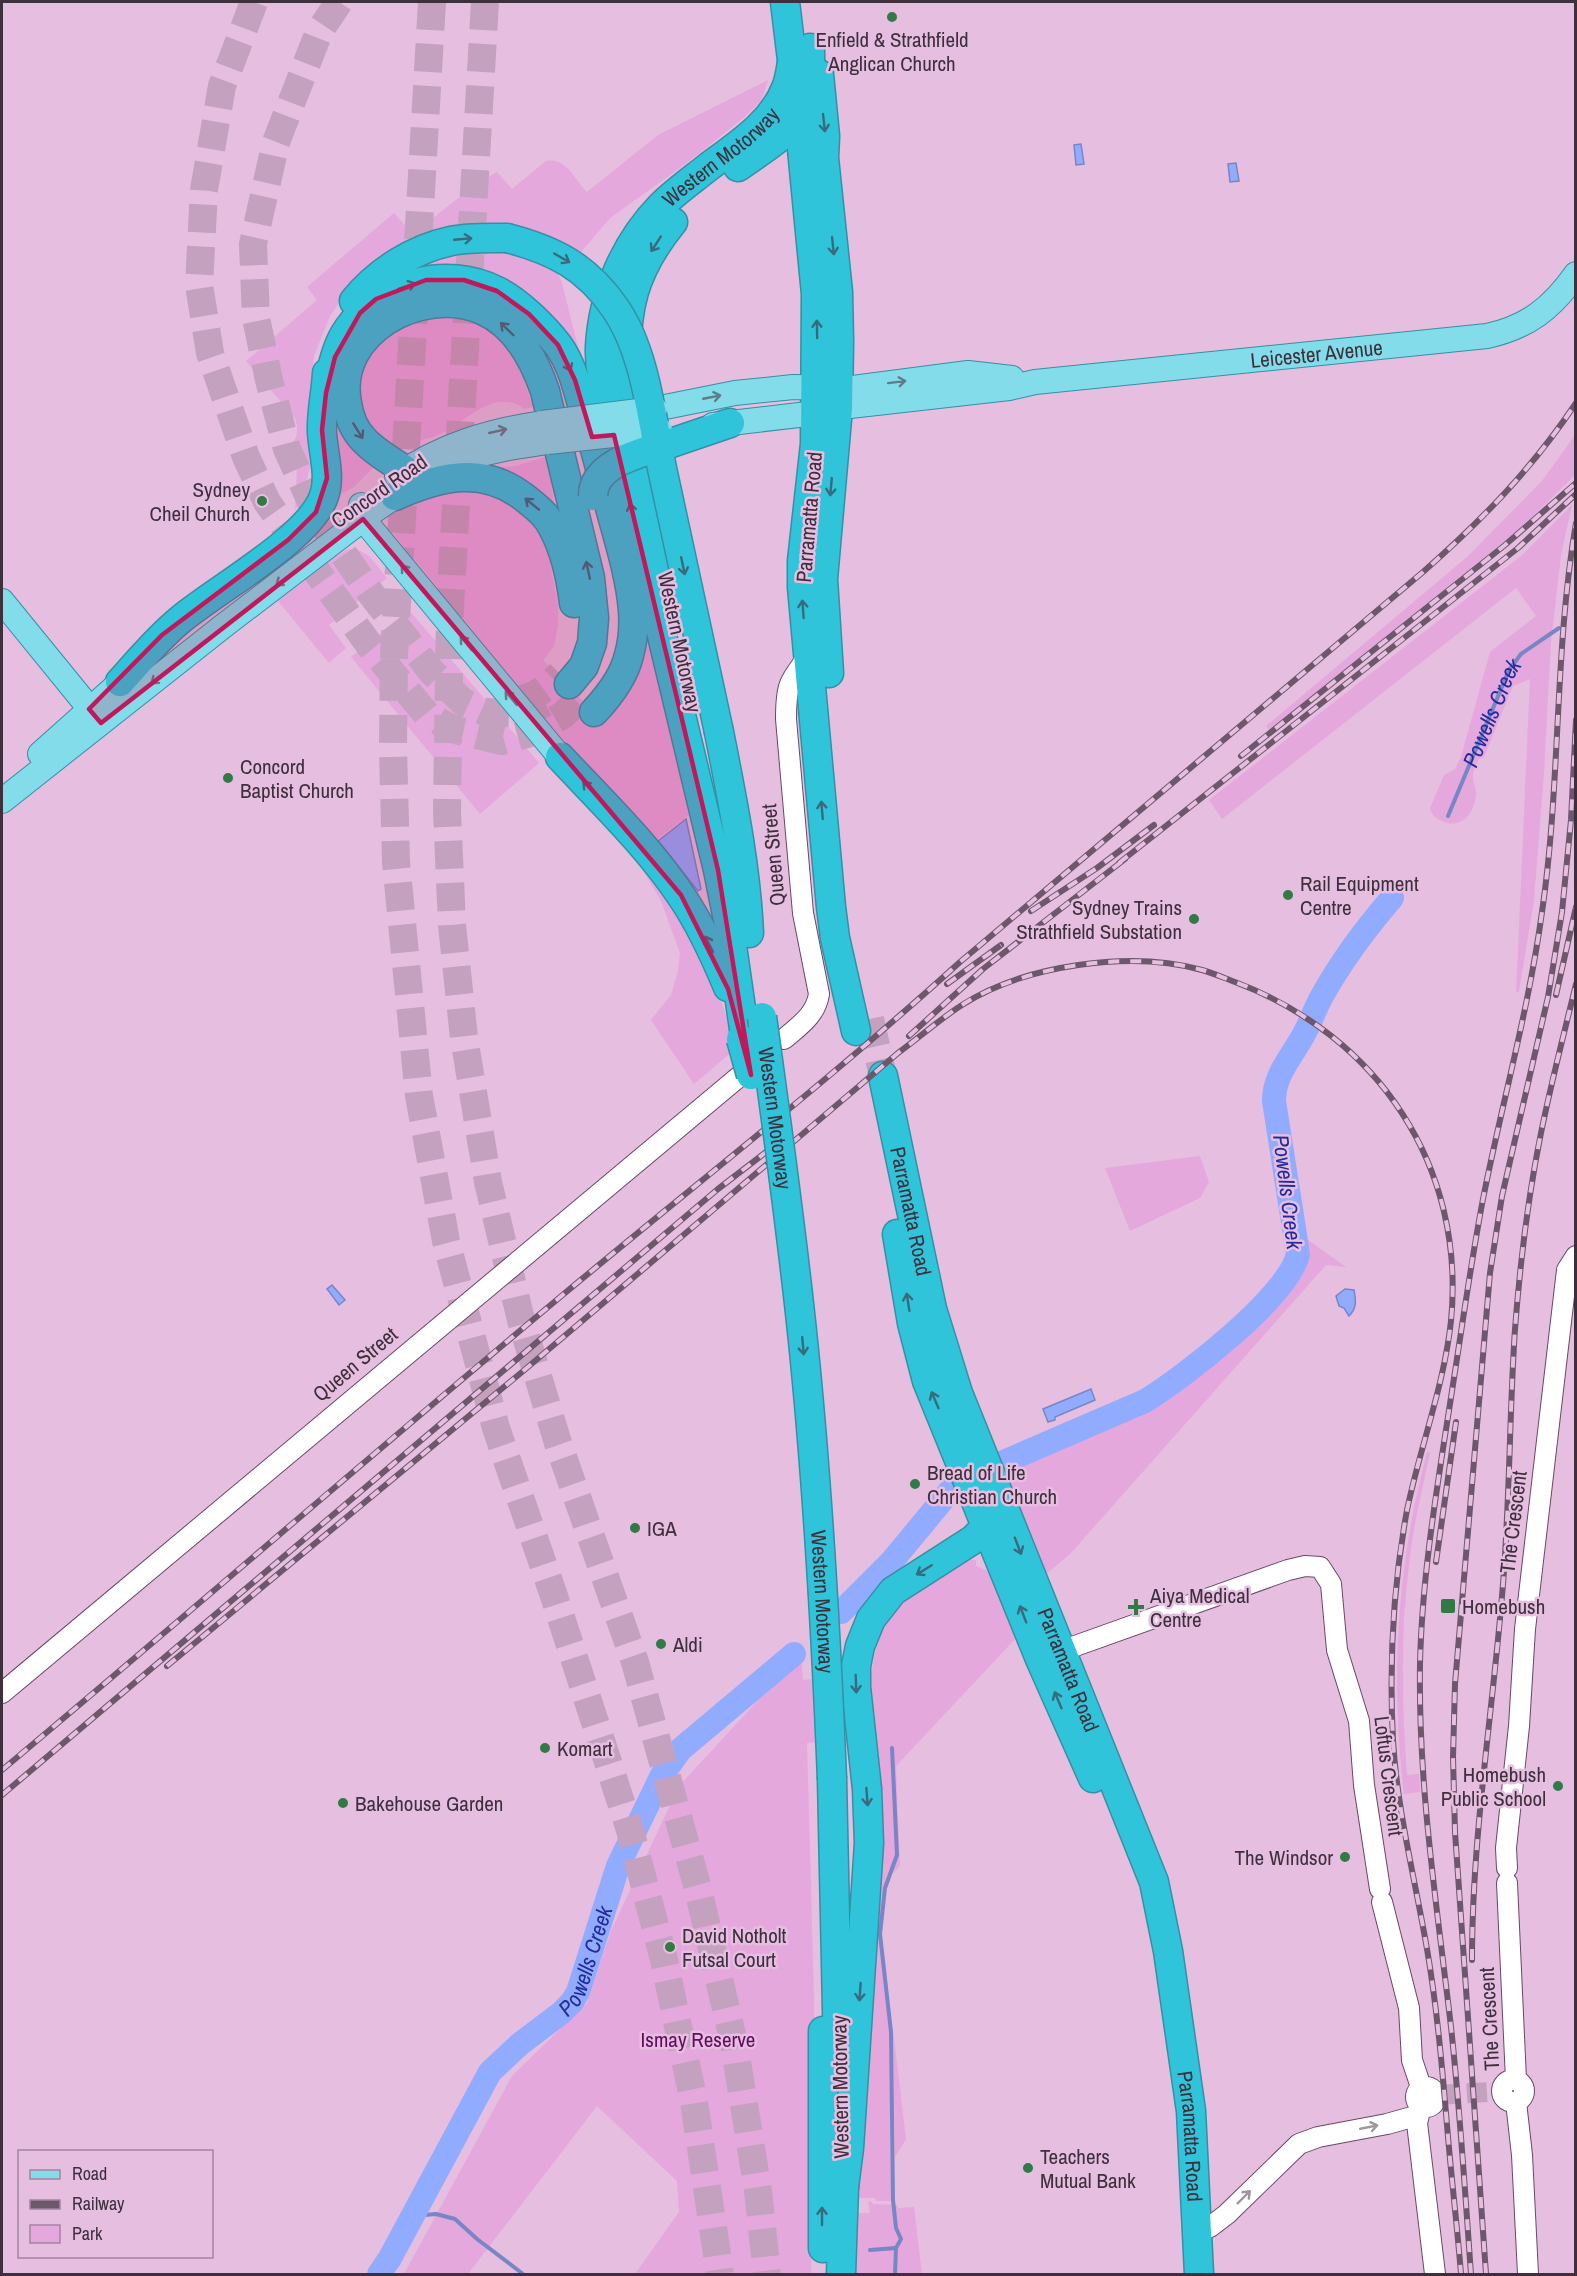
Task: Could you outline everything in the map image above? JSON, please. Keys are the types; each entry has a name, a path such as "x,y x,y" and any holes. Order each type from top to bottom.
{"highway":[{"name":"Parramatta Road","path":"785,2 802,53 818,70 825,136 824,158 838,292 827,399 823,602 848,897 863,1025 835,938 803,615 802,561 816,444 827,399 800,117"},
{"name":"Parramatta Road","path":"802,53 804,2"},
{"name":"Western Motorway","path":"802,53 810,89 800,117 782,135 692,204 664,233 649,256 632,294 626,335 627,372 669,599 749,933 750,1031 746,1075 777,1275 824,1779 839,2148 844,2187 841,2274"},
{"name":"Western Motorway","path":"802,53 785,91 768,117 751,134 661,206 629,249 615,277 608,299 600,346 603,387 718,870 788,1206 815,1472 827,1655 824,1779 822,2274"},
{"path":"120,682 162,635 214,593 288,540 316,512 325,495 327,478 322,430 327,364 336,329 346,311 377,278 414,254 452,240 507,238 548,251 578,268 603,292 615,309 632,342 648,399 719,732 746,892 749,933"},
{"path":"326,393 335,357 347,331 360,313 376,299 426,280 464,280 497,291 529,314 558,345 575,380 598,459 633,609 629,656 608,697 576,692"},
{"path":"437,302 458,303 482,310 500,321 517,338 536,364 545,391 590,578 594,618 592,643 576,692 569,658 573,640 575,603 561,545 552,526 540,510 517,492 495,481 468,477 444,478 424,483 400,483 354,427 345,396 347,375 352,358 362,341 376,327 397,314 416,306 437,302"},
{"path":"576,692 593,686 605,667 612,646 614,600 593,496 595,482 612,465 663,427 730,423"},
{"path":"560,757 618,819 681,895 715,956 750,1031"},
{"name":"Parramatta Road","path":"1180,2274 1173,2088 1167,2039 1140,1887 1122,1836 1075,1742 1050,1655 958,1393 930,1302 876,1082 912,1323 927,1381 988,1527 1050,1655 1154,1882 1168,1951 1191,2111 1199,2274"},
{"path":"844,2187 849,2148 869,1869 869,1817 856,1687 856,1666 865,1630 878,1608 893,1591 974,1539 992,1521 992,1512 967,1441 958,1393"}],"main road":[{"name":"Leicester Avenue","path":"827,399 853,388 968,373 1035,382 1495,334 1523,324 1553,304 1575,274"},
{"name":"Concord Road","path":"2,785 36,757 222,627 362,521 400,483 422,477 468,457 509,448 545,432 663,427 735,393 827,399"},
{"path":"730,423 827,399"},
{"path":"362,521 560,757"},
{"name":"Concord Road","path":"2,801 95,716 120,682 219,602 314,538 362,521"},
{"path":"2,601 95,716"}],"street":[{"name":"Queen Street","path":"784,1039 814,1012 818,1005 819,994 802,913 786,719 786,695 791,679 808,657"},
{"name":"Queen Street","path":"2,1693 746,1075"},
{"name":"The Crescent","path":"1528,2274 1522,2155 1506,2092 1506,1848 1519,1726 1530,1582 1567,1270 1575,1255 1575,1241"},
{"name":"Loftus Crescent","path":"1050,1655 1288,1570 1305,1566 1320,1567 1331,1584 1337,1650 1359,1721 1364,1785 1381,1896 1409,2008 1413,2060 1427,2100 1417,2123 1435,2274"},
{"path":"1197,2229 1210,2227 1227,2214 1299,2144 1318,2137 1386,2124 1427,2100"}],"highlighted area":[{"path":"426,280 464,280 497,291 529,314 558,345 575,380 592,437 614,435 718,870 751,1075 728,989 681,895 363,519 101,723 89,709 162,635 288,540 316,512 327,478 322,430 326,393 335,357 360,313 376,299"}],"green space":[{"path":"768,80 762,99 746,116 687,163 610,218 575,259 489,229 342,298 330,316 314,356 309,398 312,460 301,502 295,510 297,466 286,451 296,436 295,418 246,361 317,300 307,287 394,213 413,234 476,184 497,172 512,189 546,161 559,162 565,166 587,192 658,135"},
{"path":"493,248 554,265 562,283 584,371 552,329 406,276 423,259"},
{"path":"426,310 487,323 519,364 533,407 524,409 512,403 498,402 481,408 433,437 389,445 384,448 365,429 356,372 364,354"},
{"path":"338,417 375,466 354,487 341,494 339,490"},
{"path":"1575,435 1575,475 1522,527 1269,730 1266,726 1467,557 1542,481"},
{"path":"548,456 556,518 484,468 516,466"},
{"path":"466,487 506,498 536,526 547,545 558,606 558,626 554,646 543,660 601,720 644,614 690,814 650,845 486,655 469,626 390,530 391,515 413,500"},
{"path":"1572,505 1561,555 1551,642 1534,900 1519,991 1516,993 1530,679 1513,686 1484,757 1479,759 1473,775 1476,790 1475,802 1469,814 1461,822 1449,823 1436,818 1430,808 1444,775 1455,769 1461,757 1490,652 1536,616 1516,588 1222,819 1209,800 1521,556"},
{"path":"348,549 355,549 366,554 387,578 329,625 346,648 329,663 278,601 331,559"},
{"path":"409,610 539,763 480,814 351,657"},
{"path":"644,865 668,896 715,984 726,1015 733,1051 694,1084 651,1020 671,995 678,971 680,953 661,901 641,867"},
{"path":"1200,1156 1209,1182 1200,1198 1130,1231 1105,1168"},
{"path":"1304,1237 1346,1267 1326,1265 1070,1554 1045,1575 1003,1475 1153,1407 1227,1347 1302,1266 1307,1255"},
{"path":"1427,1452 1430,1453 1418,1509 1406,1591 1403,1644 1407,1775 1419,1774 1420,1792 1404,1794 1398,1727 1399,1625 1411,1524"},
{"name":"Ismay Reserve","path":"976,1560 976,1566 986,1570 994,1581 1017,1637 896,1766 900,1866 890,1873 884,1886 879,1933 890,2032 891,2201 858,2198 878,1870 871,1738 807,1743 814,1996 815,2149 811,2274 635,2274 679,2212 677,2181 597,2106 468,2274 404,2274 512,2076 587,2003 611,1931 679,1786 801,1654 803,1680 872,1673 882,1633 890,1618 901,1605 927,1584 961,1562"},
{"path":"893,2030 906,2139 895,2157"},
{"path":"868,2201 873,2204 897,2205 898,2208 914,2207 922,2274 855,2274 858,2213 870,2213"}],"water":[{"path":"1081,144 1084,164 1076,165 1074,145"},
{"path":"1236,163 1239,181 1230,182 1228,164"},
{"path":"686,819 701,889 698,891 658,841"},
{"path":"332,1285 345,1300 339,1305 327,1289"},
{"path":"1345,1289 1354,1290 1355,1294 1355,1307 1349,1316 1344,1308 1339,1306 1336,1296"},
{"path":"1091,1389 1095,1400 1048,1422 1043,1409"}],"waterway":[{"name":"Powells Creek","path":"1448,816 1509,670 1521,654 1559,628"},
{"name":"Powells Creek","path":"999,1464 1145,1401 1162,1390 1208,1355 1256,1313 1290,1271 1298,1254 1274,1101 1277,1082 1337,971 1363,933 1392,898"},
{"name":"Powells Creek","path":"841,1612 892,1561 954,1486"},
{"name":"Powells Creek","path":"379,2274 390,2258 490,2072 520,2044 561,2013 578,1992 618,1866 662,1775 681,1749 794,1654"},
{"path":"892,1748 897,1855 885,1888 880,1934 891,2032 893,2200 896,2228 901,2239 896,2248 895,2274"},
{"path":"409,2221 424,2215 436,2214 455,2219 523,2274"},
{"path":"870,2250 896,2248"}],"tunnel":[{"path":"254,2 222,86 204,190 199,285 210,353 246,457 267,502 370,646 427,715 455,730 502,741 534,732 563,715 581,698"},
{"path":"339,2 319,32 276,142 253,244 256,318 287,449 319,519 372,595 431,671 463,702 485,712 512,713 534,709 545,703"},
{"path":"432,2 394,655 393,749 396,862 419,1096 446,1241 496,1428 553,1593 630,1830 664,1960 694,2102 720,2274"},
{"path":"485,2 450,607 447,811 452,925 464,1038 488,1182 521,1320 558,1443 635,1662 698,1889 734,2043 758,2191 767,2274"},
{"path":"518,700 541,691 560,674"},
{"path":"870,1019 883,1076"},
{"path":"1437,2095 1489,2092"}],"railway":[{"path":"2,1770 609,1256 862,1048 960,962 1423,572 1505,493 1542,450 1576,403"},
{"path":"1241,756 1505,545 1576,483"},
{"path":"1119,863 1518,548 1576,494"},
{"path":"1471,2274 1454,2058 1425,1801 1420,1710 1421,1630 1441,1459 1474,1247 1537,948 1548,863 1564,620 1576,523"},
{"path":"1486,2274 1455,1832 1453,1757 1455,1684 1490,1273 1502,1196 1548,997 1562,912 1571,820 1576,720"},
{"path":"1031,911 1097,868 1154,825"},
{"path":"909,1036 983,969 1125,859"},
{"path":"1556,995 1576,907"},
{"path":"947,984 1001,945"},
{"path":"167,1666 522,1372 898,1053 962,1005 987,991 1046,971 1111,962 1143,961 1174,964 1206,971 1235,982 1286,1006 1331,1036 1370,1072 1402,1114 1427,1160 1444,1210 1452,1264 1451,1321 1443,1369 1412,1486 1402,1539 1395,1596 1392,1682 1395,1766 1402,1818 1434,1993 1461,2274"},
{"path":"1472,1960 1475,1869 1505,1563 1513,1362 1519,1280 1536,1157 1576,984"},
{"path":"2,1795 718,1189 783,1139"},
{"path":"1436,1562 1456,1422"}],"place":[{"name":"Enfield & Strathfield Anglican Church","path":"892,17"},
{"name":"Sydney Cheil Church","path":"262,501"},
{"name":"Concord Baptist Church","path":"228,778"},
{"name":"Rail Equipment Centre","path":"1288,895"},
{"name":"Sydney Trains Strathfield Substation","path":"1194,919"},
{"name":"Bread of Life Christian Church","path":"915,1484"},
{"name":"IGA","path":"635,1528"},
{"name":"Homebush","path":"1448,1606"},
{"name":"Aiya Medical Centre","path":"1136,1607"},
{"name":"Aldi","path":"661,1644"},
{"name":"Komart","path":"545,1748"},
{"name":"Homebush Public School","path":"1558,1786"},
{"name":"Bakehouse Garden","path":"343,1803"},
{"name":"The Windsor","path":"1345,1857"},
{"name":"David Notholt Futsal Court","path":"670,1947"},
{"name":"Teachers Mutual Bank","path":"1028,2168"}]}
